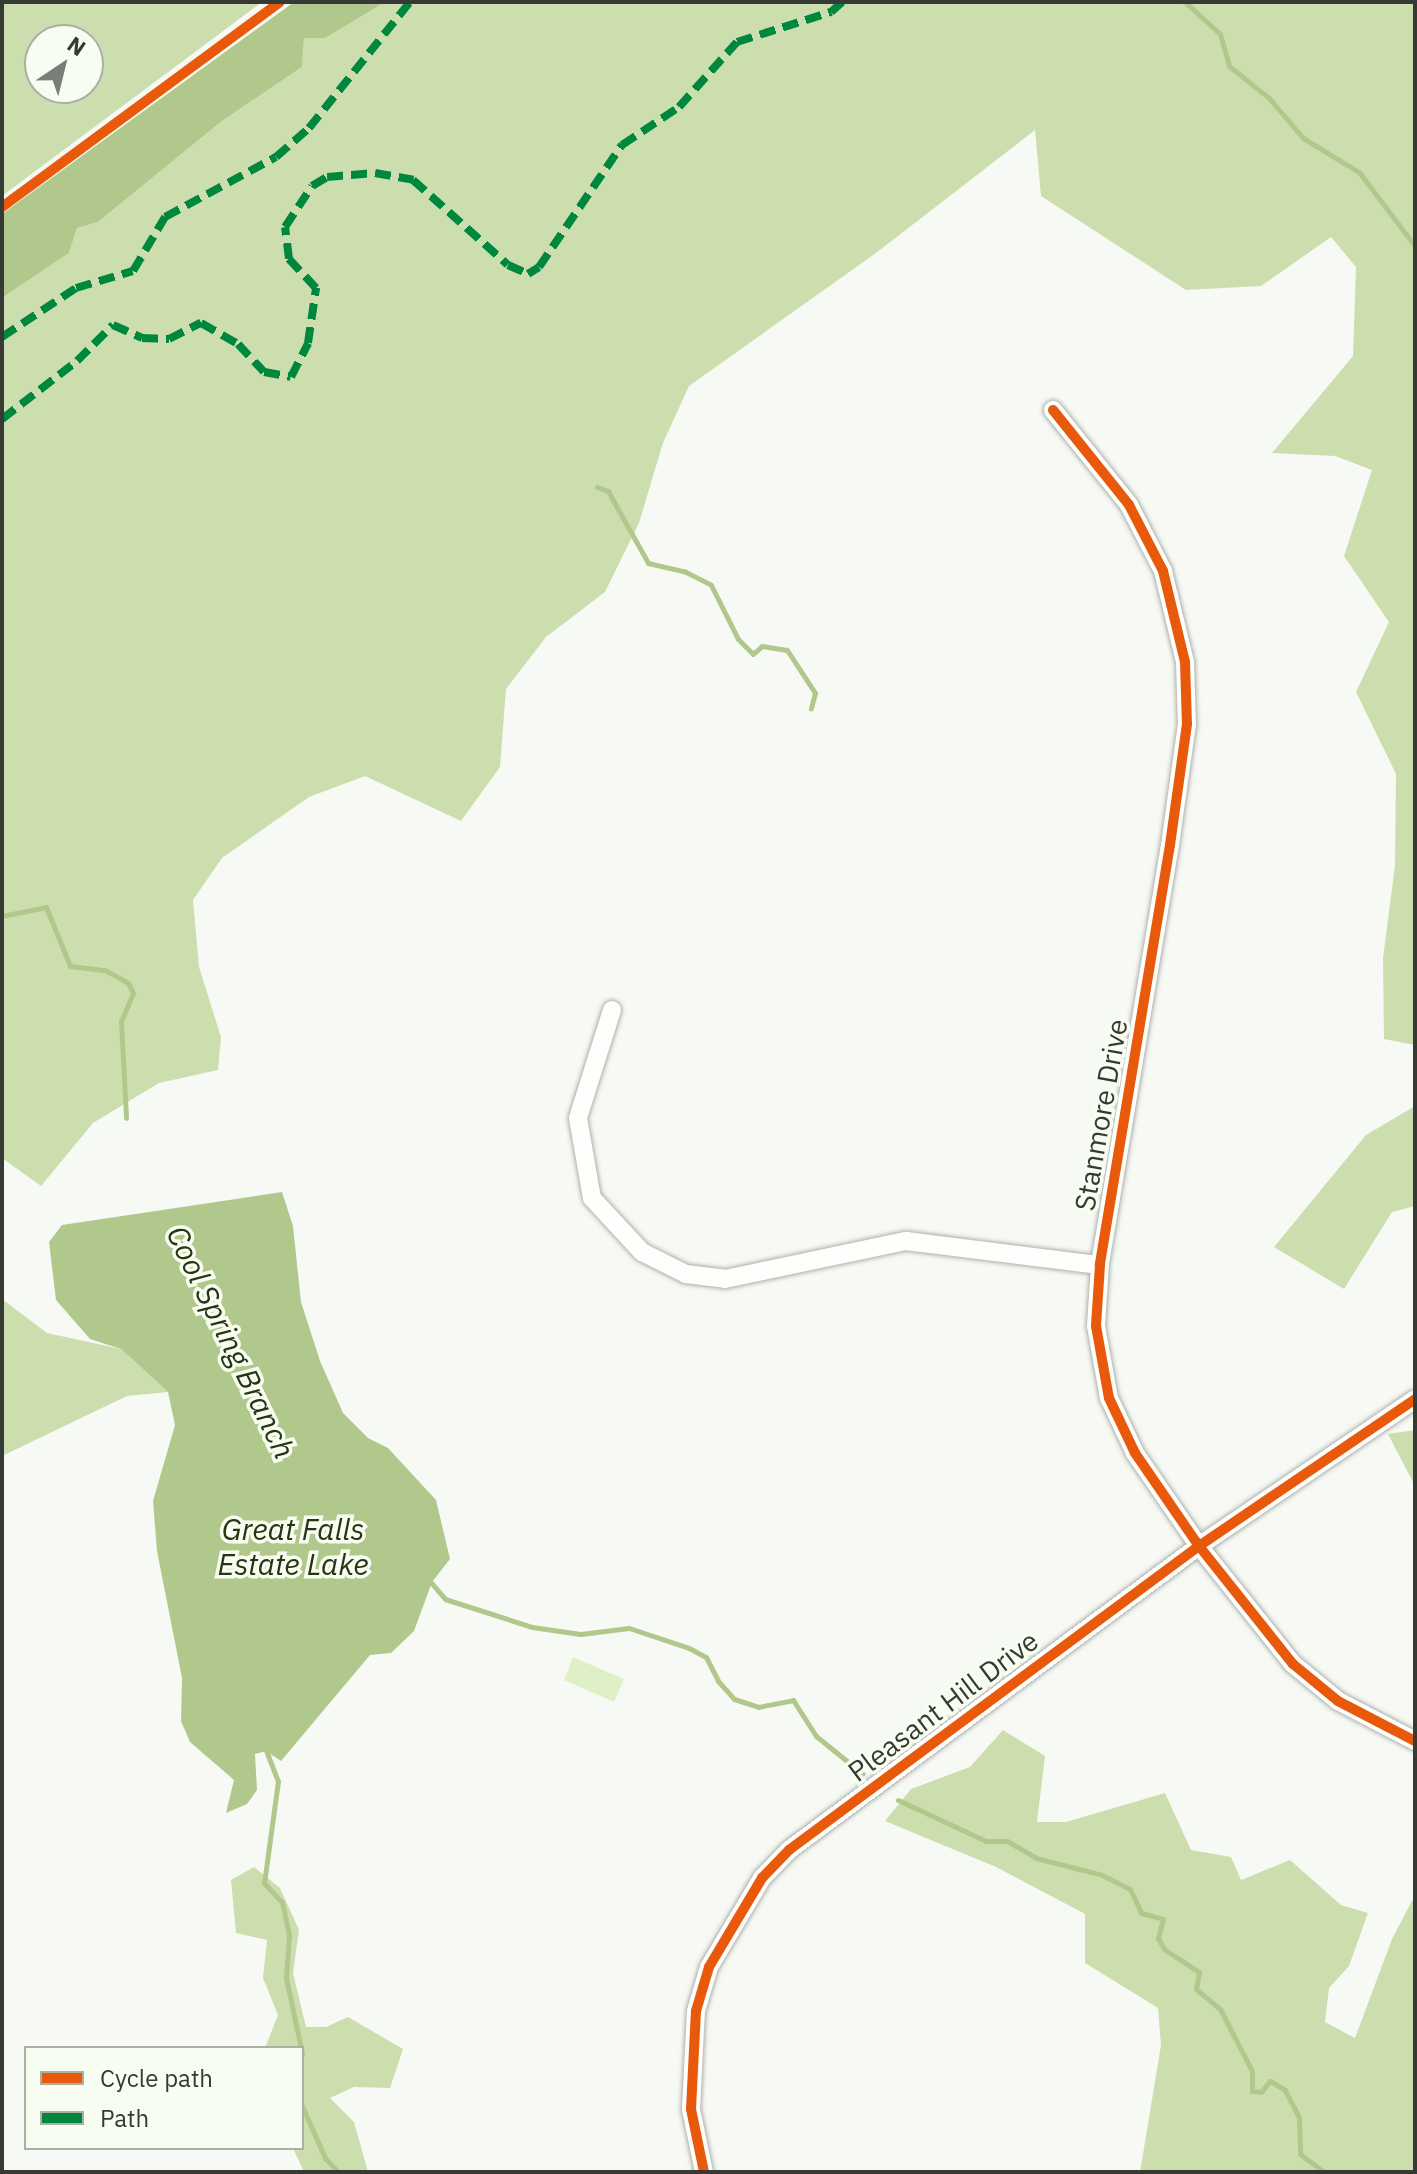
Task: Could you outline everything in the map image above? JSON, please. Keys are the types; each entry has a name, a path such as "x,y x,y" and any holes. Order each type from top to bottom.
{"street":[{"name":"Stanmore Drive","path":"1053,410 1125,498 1163,571 1185,662 1187,724 1170,845 1100,1265 1096,1326 1109,1398 1135,1453 1199,1546 1293,1664 1338,1701 1415,1741"},
{"path":"612,1010 578,1118 592,1198 642,1252 686,1274 725,1279 906,1241 1100,1265"},
{"name":"Pleasant Hill Drive","path":"704,2172 691,2109 696,2011 725,1933 762,1878 789,1850 1199,1546 1415,1399"}],"shaded area":[{"path":"2,2 262,2 2,196"},
{"path":"385,2 1415,2 1415,1045 1384,1039 1383,958 1395,865 1396,774 1356,692 1389,622 1344,556 1372,470 1335,456 1272,453 1353,356 1356,267 1331,237 1261,286 1186,290 1041,196 1035,130 876,253 689,386 663,443 639,523 605,592 546,637 506,689 500,767 461,821 365,776 309,797 222,858 193,900 199,967 221,1037 218,1070 159,1083 93,1123 41,1186 2,1158 2,298 69,253 77,228 98,222 222,121 302,67 304,38 325,37"},
{"path":"1415,1106 1415,1206 1392,1212 1344,1289 1274,1247 1366,1135"},
{"path":"2,1299 47,1333 121,1349 168,1392 127,1396 2,1456"},
{"path":"1415,1430 1415,1486 1388,1434"},
{"path":"573,1657 624,1679 614,1702 564,1680"},
{"path":"1003,1730 1045,1756 1037,1822 1066,1822 1165,1793 1191,1850 1231,1857 1241,1880 1290,1860 1341,1905 1368,1913 1349,1966 1329,1988 1325,2022 1355,2038 1392,1939 1415,1895 1415,2172 1140,2172 1161,2045 1158,2008 1085,1963 1085,1914 996,1867 885,1821 911,1789 970,1767"},
{"path":"254,1867 280,1888 299,1930 293,1973 306,2027 326,2027 348,2017 403,2049 390,2088 354,2087 330,2098 354,2122 368,2172 304,2172 294,2150 304,2150 304,2046 266,2046 278,2015 263,1978 267,1940 236,1933 231,1880"}],"water":[{"path":"294,2 385,2 325,38 304,38 302,67 222,121 98,222 77,228 69,253 2,298 2,214"},
{"name":"Great Falls Estate Lake","path":"282,1192 293,1226 301,1302 320,1361 343,1413 368,1438 388,1448 436,1500 450,1559 432,1582 414,1631 391,1653 370,1655 281,1761 266,1751 255,1754 257,1790 247,1804 226,1813 234,1780 190,1742 181,1721 182,1678 157,1551 153,1501 175,1425 168,1392 121,1349 90,1339 56,1300 49,1242 62,1225"}],"waterway":[{"path":"1185,2 1220,34 1229,66 1269,98 1303,138 1359,172 1415,246"},
{"path":"597,487 608,491 648,563 684,571 711,585 738,639 753,654 762,646 787,650 815,693 811,708"},
{"name":"Cool Spring Branch","path":"2,916 46,907 70,966 105,970 128,983 133,993 121,1021 126,1118"},
{"path":"427,1578 445,1599 532,1627 581,1634 629,1628 689,1648 706,1657 718,1681 734,1699 758,1707 793,1700 816,1736 863,1774"},
{"name":"Cool Spring Branch","path":"264,1745 278,1781 264,1883 282,1902 289,1936 286,1978 301,2046"},
{"path":"898,1800 986,1841 1007,1841 1036,1858 1102,1875 1130,1889 1141,1913 1163,1919 1158,1938 1164,1949 1199,1972 1196,1989 1220,2009 1252,2071 1252,2091 1261,2092 1270,2081 1285,2090 1299,2118 1300,2154 1324,2172"},
{"name":"Cool Spring Branch","path":"304,2111 325,2158 338,2172"}],"marked path":[{"path":"2,337 76,288 133,271 165,217 276,157 309,128 410,2"},
{"path":"2,419 77,361 113,325 142,338 169,339 201,323 238,344 264,372 291,377 308,343 316,288 289,259 285,227 312,186 327,177 375,173 413,180 508,265 528,274 539,267 622,145 679,107 737,42 831,12 842,2"}],"cycle path":[{"path":"2,207 280,2"},
{"path":"1053,410 1129,505 1163,571 1185,662 1187,724 1170,845 1100,1265 1096,1326 1109,1398 1135,1453 1199,1546 1293,1664 1338,1701 1415,1741"},
{"path":"704,2172 691,2109 696,2011 709,1967 762,1878 789,1850 1199,1546 1415,1399"}]}
